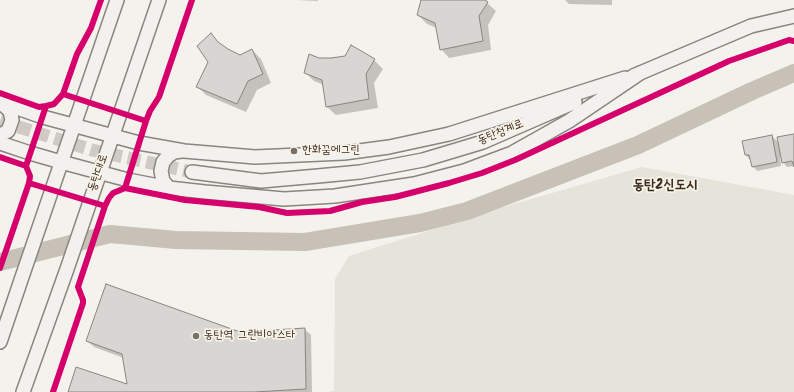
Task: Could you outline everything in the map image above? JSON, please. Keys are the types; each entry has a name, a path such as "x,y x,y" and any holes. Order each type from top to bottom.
{"street":[{"path":"0,342 117,0"},
{"name":"동탄대로","path":"23,392 67,269 159,0"},
{"name":"동탄청계로","path":"192,172 260,180 360,172 423,160 483,142 751,26 794,16"},
{"path":"0,102 74,126 139,143 184,151 255,157 344,153 389,147 449,134 640,73"},
{"path":"0,143 61,162 128,180 169,188 284,199 335,196 414,184 464,171 512,152 568,122 640,73"},
{"path":"0,102 10,111 12,120 8,131 0,135"},
{"path":"169,188 163,181 161,171 163,162 174,152 184,151"}],"shaded area":[{"path":"642,167 794,195 794,392 323,392 334,391 335,279 349,256 500,208"}],"building":[{"path":"421,0 485,0 488,2 479,16 483,41 440,50 435,23 417,15"},
{"path":"211,33 218,42 240,55 252,49 263,74 248,81 237,104 196,87 208,62 197,46"},
{"path":"351,45 375,59 366,74 369,99 326,107 322,80 304,73 309,54 319,58 345,56"},
{"path":"794,134 794,167 792,161 782,163 777,137"},
{"path":"772,135 777,162 752,167 749,155 745,155 742,141"},
{"name":"동탄역 그란비아스타","path":"106,284 240,332 305,328 306,389 254,392 68,392 76,367 127,384 122,354 86,341"}],"waterway":[{"path":"0,262 110,234 176,240 305,242 420,223 467,211 638,145 752,91 794,73"}],"tunnel":[{"path":"0,121 92,150 192,172"}],"cycle path":[{"path":"0,93 39,107 54,104 63,94 77,54 91,28 101,0"},
{"path":"125,188 146,121 150,111 159,97 192,0"},
{"path":"53,392 83,303 78,287 105,206 113,193 125,188 185,200 259,207 287,213 330,211 362,202 395,197 482,173 515,160 729,61 789,40 794,41"},
{"path":"63,94 146,121"},
{"path":"26,166 46,106"},
{"path":"0,157 26,166 30,176 29,183 0,268"},
{"path":"29,183 105,206"}],"place":[{"name":"한화꿈에그린","path":"294,151"},
{"name":"동탄역 그란비아스타","path":"196,336"}],"district":[{"name":"동탄2신도시","path":"665,187"}]}
